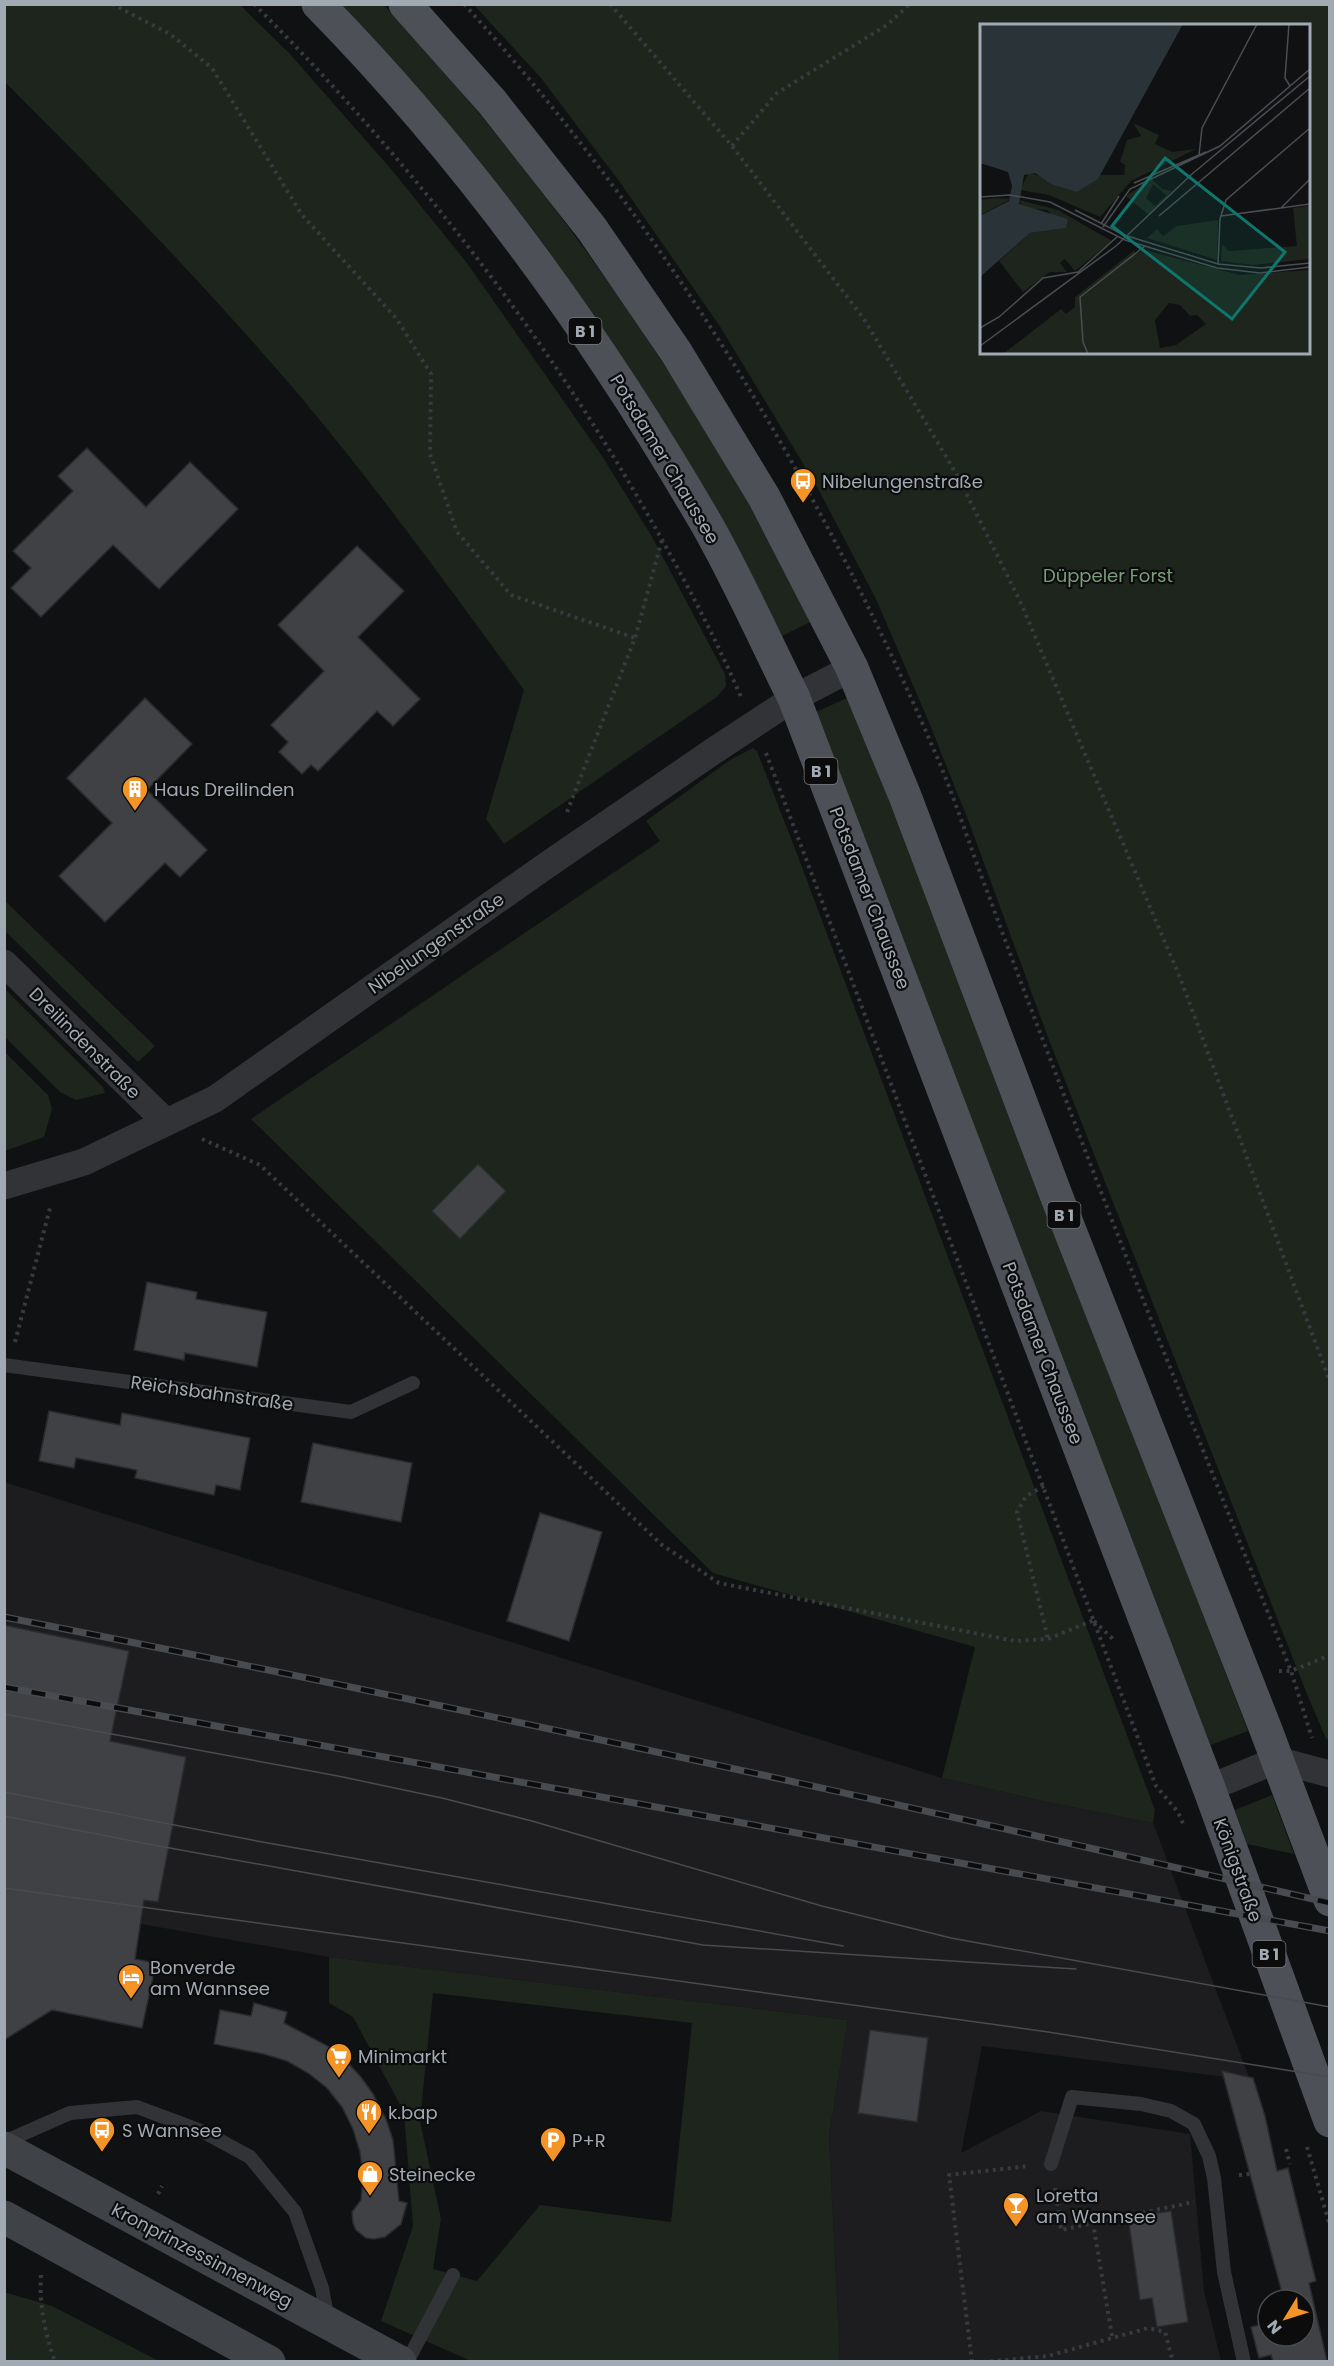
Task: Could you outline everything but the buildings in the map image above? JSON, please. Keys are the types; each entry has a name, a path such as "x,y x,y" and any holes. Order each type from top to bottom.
{"main road":[{"name":"Potsdamer Chaussee","path":"318,4 353,40 430,129 501,218 586,333 651,432 707,526 794,698 1209,1788"},
{"name":"B 1","path":"405,4 492,102 592,229 669,343 764,497 852,668 905,796 1058,1200 1277,1760 1329,1900"},
{"name":"Königstraße","path":"1209,1788 1329,2121"},
{"name":"Kronprinzessinnenweg","path":"4,2148 400,2361"},
{"path":"4,2217 269,2361"}],"street":[{"name":"Nibelungenstraße","path":"4,1186 84,1162 215,1100 547,865 794,698 852,668"},
{"name":"Dreilindenstraße","path":"4,963 166,1122"},
{"path":"1209,1788 1277,1760 1329,1774"}],"lane":[{"name":"Reichsbahnstraße","path":"7,1365 351,1412 413,1383"},
{"path":"1051,2164 1072,2097 1141,2104 1171,2111 1194,2124 1209,2156 1214,2178 1224,2272 1244,2361"},
{"path":"4,2142 70,2114 137,2107 204,2132 250,2157 295,2212 321,2288 329,2323"},
{"path":"407,2361 453,2275"}],"path":[{"path":"112,4 170,34 212,68 302,215 396,318 431,374 430,454 456,532 511,595 635,638"},
{"path":"254,4 348,102 454,226 518,313 573,392 663,540 722,654 742,699"},
{"path":"609,4 732,146 864,319 957,475 1020,602 1181,980 1329,1382"},
{"path":"732,146 777,93 887,25 910,4"},
{"path":"803,504 813,498"},
{"path":"547,865 635,638 663,540"},
{"path":"766,752 1156,1786"},
{"path":"166,1122 260,1165 662,1545 718,1583 1015,1641 1048,1639 1094,1620"},
{"path":"7,1365 52,1204 45,1174"},
{"path":"1044,1486 1026,1496 1017,1512 1048,1639"},
{"path":"4,1635 6,1626"},
{"path":"1291,1671 1329,1656"},
{"path":"1286,2149 1290,2164"},
{"path":"972,2361 949,2175 1051,2164 1061,2230 1215,2198"},
{"path":"1093,2223 1112,2336"},
{"path":"42,2239 40,2293 46,2337 55,2361"},
{"path":"983,2361 1048,2356 1112,2336 1148,2328 1165,2332 1173,2361"}],"shaded area":[{"path":"4,1482 942,1778 1153,1823 1249,2077 1224,2071 1225,2077 982,2046 961,2153 1041,2111 1190,2134 1204,2291 1221,2361 840,2361 829,2135 848,2020 329,1957 5,1900"}],"green space":[{"path":"4,5 240,5 289,53 391,169 467,263 602,456 651,535 725,674 726,686 718,696 504,844 486,819 524,690 386,504 299,395 155,236 5,82"},
{"path":"341,5 384,5 488,124 537,185 629,312 715,445 762,526 810,622 782,636 737,547 669,429 584,301 493,178 394,61"},
{"name":"Düppeler Forst","path":"474,5 1329,5 1329,1740 1326,1739 1307,1694 1049,1040 970,825 876,599 816,485 721,328 619,181 541,78"},
{"path":"847,698 875,762 1248,1731 1208,1746 816,712"},
{"path":"753,748 757,751 799,859 1155,1810 1153,1823 942,1778 975,1647 713,1573 251,1119 660,841 646,821 730,760"},
{"path":"4,900 155,1046 138,1062 5,931"},
{"path":"5,989 103,1087 105,1093 76,1100 60,1092 5,1037"},
{"path":"4,1051 48,1095 52,1109 44,1137 5,1151"},
{"path":"1272,1795 1294,1854 1247,1844 1235,1810"},
{"path":"329,1957 848,2020 829,2135 840,2361 471,2361 381,2321 413,2226 404,2112 353,2017 329,2003","holes":["433,1993 692,2023 671,2222 540,2205 477,2281 433,2269 441,2219 420,2121"]},
{"path":"4,2292 52,2306 159,2361 5,2361"}],"tram line":[{"path":"4,1714 338,1776 442,1798 532,1821 822,1906 951,1938 1330,2007"},
{"path":"4,1792 257,1841 843,1946"},
{"path":"4,1816 703,1945 1076,1969"},
{"path":"4,1888 1048,2032 1330,2077"}],"railway":[{"path":"4,1617 668,1754 1330,1903"},
{"path":"4,1687 1330,1931"}],"place":[{"name":"Nibelungenstraße","path":"803,504"},
{"name":"Haus Dreilinden","path":"135,812"},
{"name":"Bonverde am Wannsee","path":"131,2000"},
{"name":"Minimarkt","path":"339,2079"},
{"name":"k.bap","path":"369,2135"},
{"name":"S Wannsee","path":"102,2153"},
{"name":"P+R","path":"553,2163"},
{"name":"Steinecke","path":"370,2197"},
{"name":"Loretta am Wannsee","path":"1016,2228"}]}
